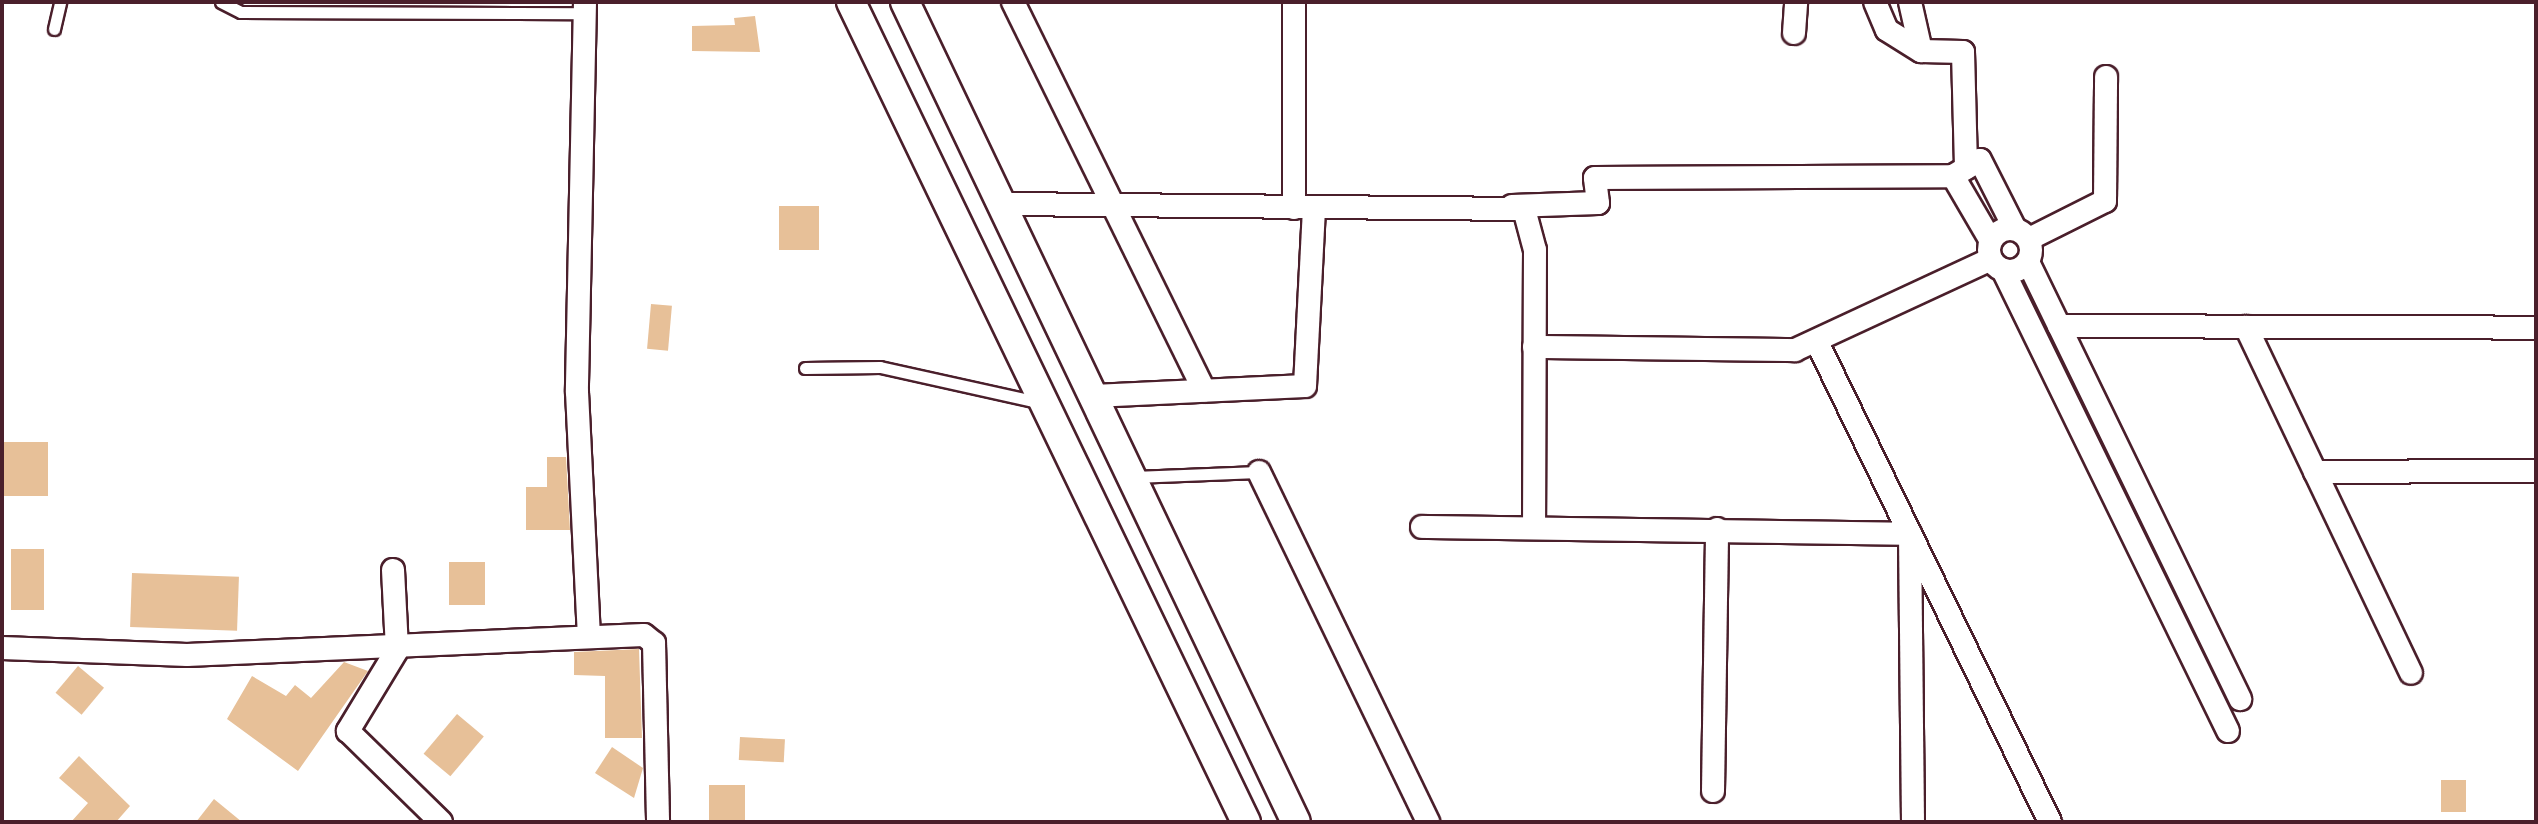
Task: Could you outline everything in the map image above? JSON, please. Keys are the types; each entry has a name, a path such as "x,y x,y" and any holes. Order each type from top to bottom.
{"street":[{"path":"851,2 1038,402 1246,822"},
{"path":"905,2 1296,822"},
{"path":"1013,2 1204,391"},
{"path":"1094,396 1305,386 1304,208 1294,2"},
{"path":"1794,33 1796,2"},
{"path":"1875,2 1887,30 1921,51 1963,52 1960,172 1995,257 2228,731"},
{"path":"1910,2 1921,51"},
{"path":"584,8 577,392 589,636"},
{"path":"1534,347 1795,350 1817,342 1995,257 2022,234 2105,201 2106,77"},
{"path":"1003,204 1304,208 1598,203 1595,178 1960,172 1980,160 2022,234 2028,262 2240,699"},
{"path":"1503,206 1524,209 1532,222 1534,528"},
{"path":"1995,257 2028,262"},
{"path":"2059,326 2536,328"},
{"path":"2246,327 2411,673"},
{"path":"1817,342 2050,822"},
{"path":"2315,472 2536,471"},
{"path":"1259,472 1428,822"},
{"path":"1422,527 1910,534"},
{"path":"1713,791 1717,529"},
{"path":"1910,534 1913,822"},
{"path":"393,570 397,650 348,731 441,822"},
{"path":"2,648 187,655 397,650 644,635 654,643 654,819"}],"lane":[{"path":"54,29 60,2"},
{"path":"221,2 241,12 584,8"},
{"path":"805,368 880,367 1038,402"},
{"path":"1133,477 1259,472"}],"building":[{"path":"755,16 760,52 692,51 692,26 735,25 734,18"},
{"path":"779,206 819,206 819,250 779,250"},
{"path":"651,304 672,306 668,351 647,349"},
{"path":"2,442 48,442 48,496 2,496"},
{"path":"547,457 566,457 570,530 526,530 526,487 547,487"},
{"path":"11,549 44,549 44,610 11,610"},
{"path":"449,562 485,562 485,605 449,605"},
{"path":"132,573 239,577 237,631 130,627"},
{"path":"639,649 642,738 605,738 605,676 574,675 574,652"},
{"path":"344,662 368,671 298,771 227,719 252,676 286,696 295,685 311,698"},
{"path":"78,666 104,688 82,715 56,693"},
{"path":"457,714 484,736 450,776 424,754"},
{"path":"740,737 785,739 784,762 739,760"},
{"path":"612,747 643,768 634,798 595,773"},
{"path":"79,756 130,806 116,822 71,822 88,803 59,778"},
{"path":"2441,780 2466,780 2466,812 2441,812"},
{"path":"709,785 745,785 745,822 709,822"},
{"path":"214,799 242,822 196,822"}]}
